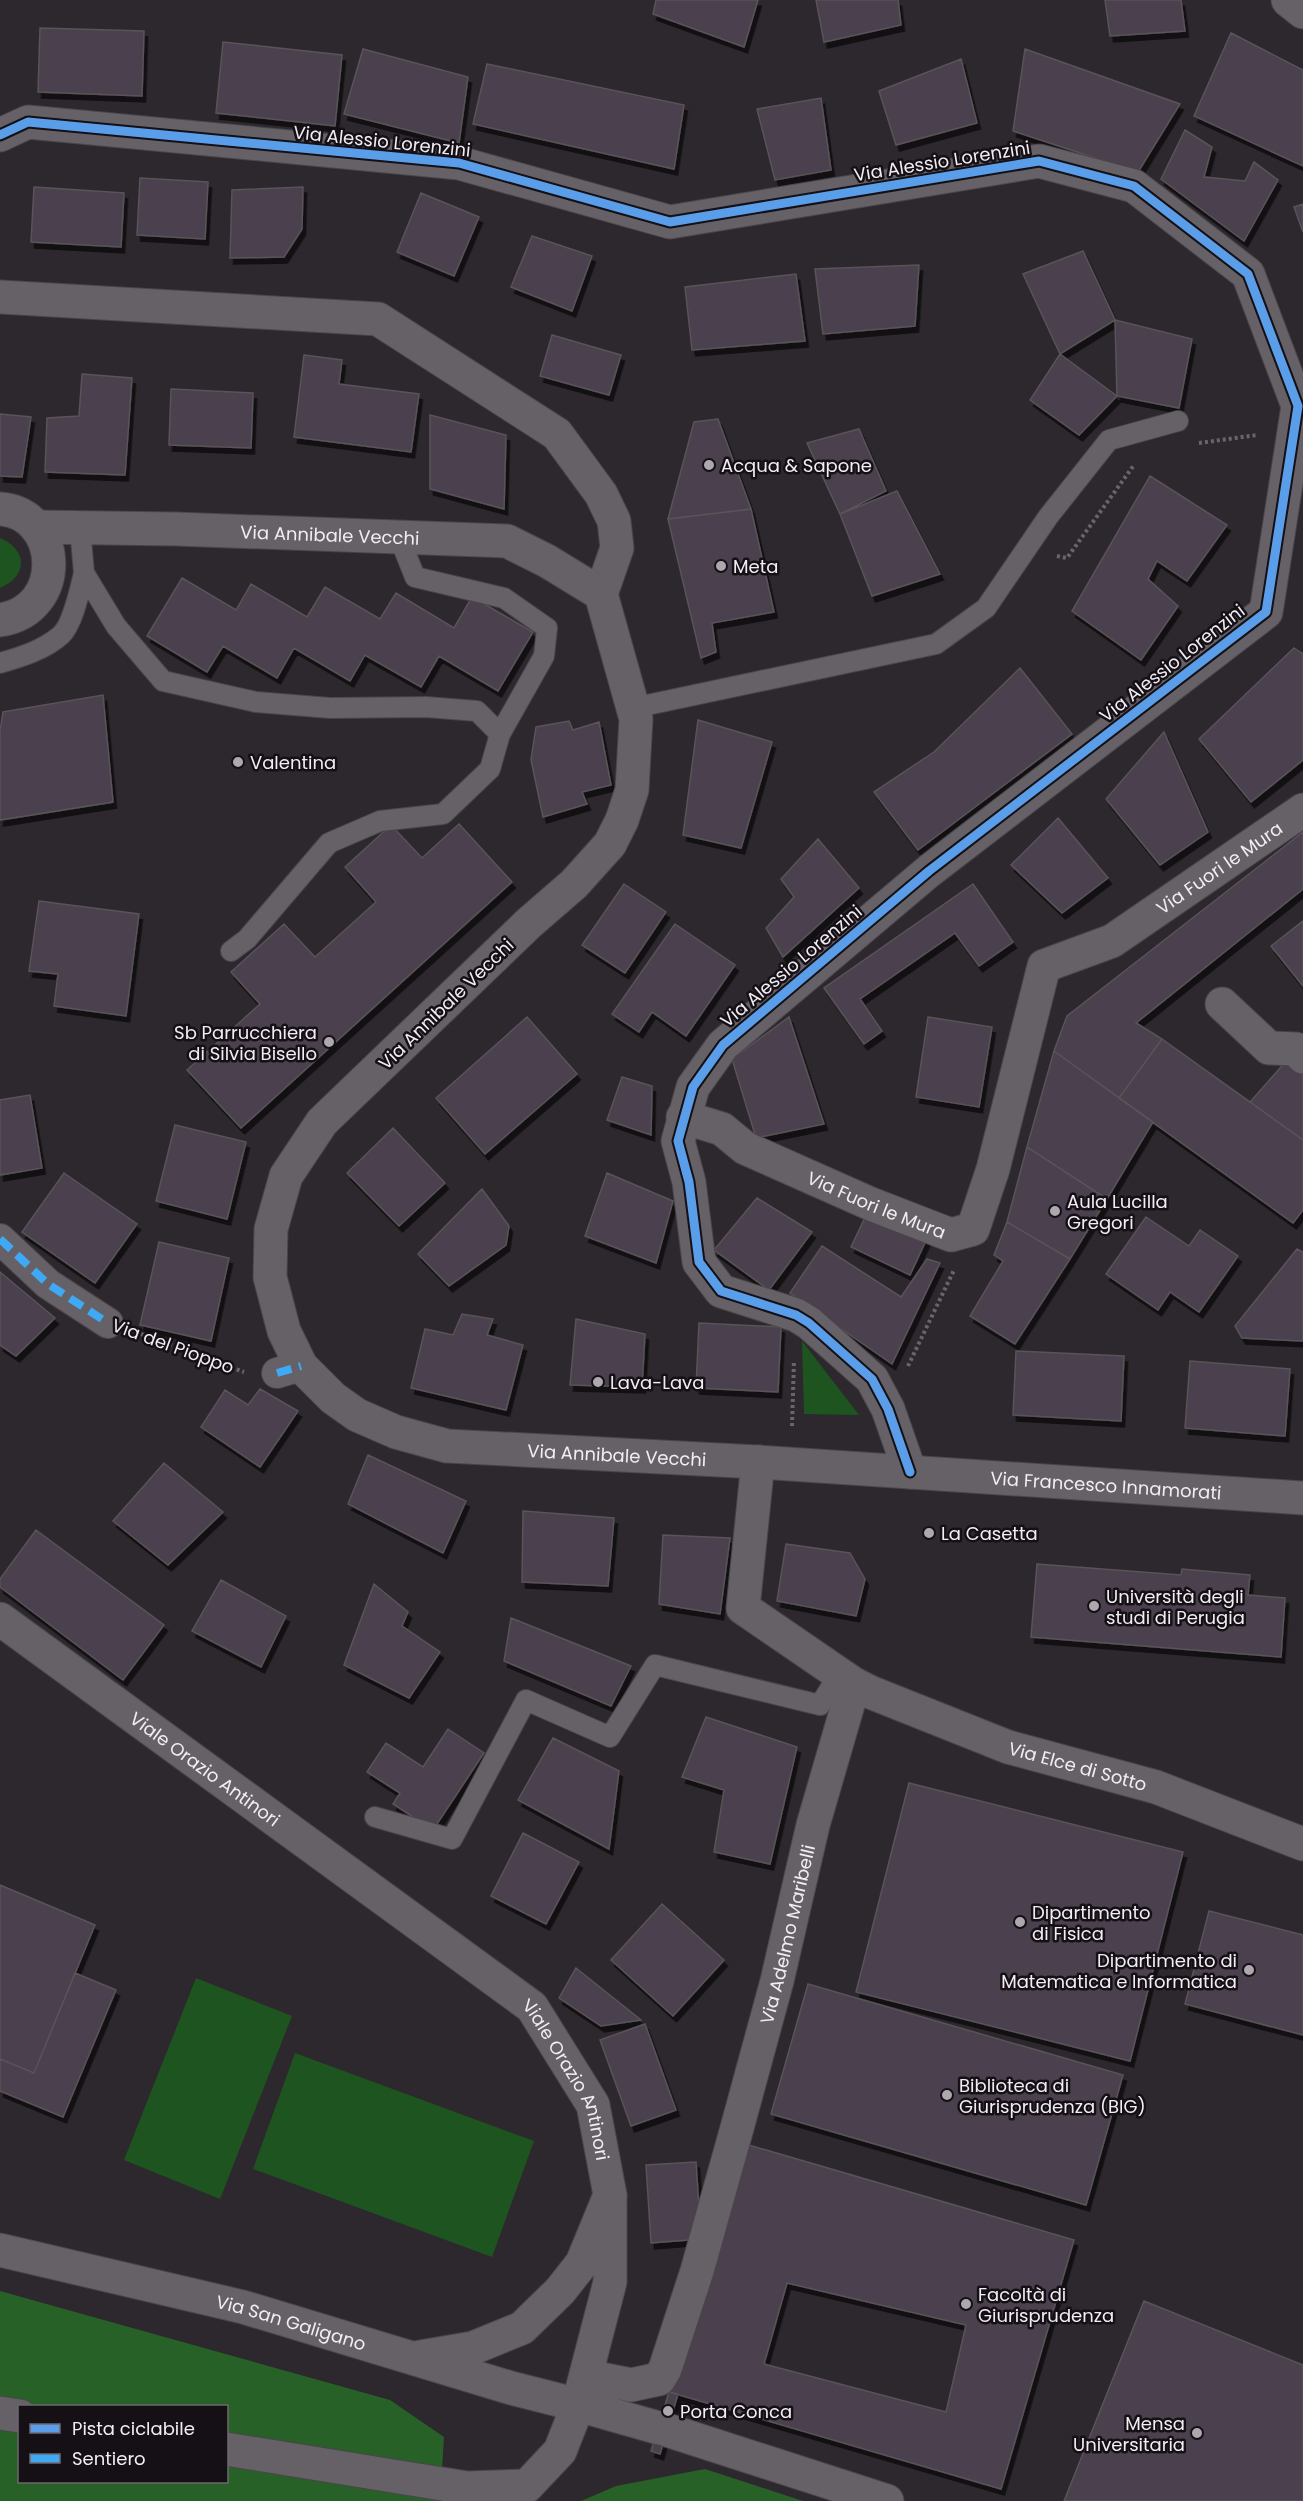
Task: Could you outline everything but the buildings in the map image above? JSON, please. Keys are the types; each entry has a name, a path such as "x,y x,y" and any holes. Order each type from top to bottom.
{"street":[{"path":"1288,0 1303,12"},
{"name":"Via Alessio Lorenzini","path":"0,135 28,122 459,163 670,222 1039,161 1134,186 1248,274 1298,406 1266,612 929,871 723,1045 693,1087 683,1117"},
{"path":"0,297 378,319 557,434 601,494 614,521 617,548 601,594"},
{"path":"0,509 22,516 36,527 46,544 50,563 47,583 37,601 22,613 0,620"},
{"name":"Via Annibale Vecchi","path":"36,527 507,541 547,561 601,594 636,719 632,790 622,820 610,844 574,884 529,923 322,1122 286,1176 271,1229 270,1277 284,1331 289,1370 357,1415 396,1432 447,1446 910,1472"},
{"name":"Via Fuori le Mura","path":"683,1117 722,1129 745,1148 871,1204 951,1235 973,1229 993,1169 1044,966 1112,941 1303,810"},
{"path":"1222,1004 1269,1048 1296,1049 1303,1057"},
{"path":"683,1117 678,1141 689,1182 699,1262 721,1291 796,1315 809,1323 872,1379 888,1409 910,1472"},
{"name":"Via del Pioppo","path":"0,1239 48,1284 108,1323"},
{"path":"758,1462 743,1608 847,1679"},
{"name":"Via Francesco Innamorati","path":"910,1472 1303,1498"},
{"name":"Viale Orazio Antinori","path":"0,1619 532,2007 593,2105 610,2195 610,2282 582,2391 560,2451 527,2486 467,2488 228,2449"},
{"name":"Via Elce di Sotto","path":"847,1679 1008,1747 1156,1787 1303,1844"},
{"name":"Via Adelmo Maribelli","path":"582,2391 659,2379 665,2369 697,2271 777,1981 847,1679"},
{"path":"412,2359 473,2348 522,2328 560,2291 582,2263 610,2195"},
{"name":"Via San Galigano","path":"0,2250 243,2307 511,2388 582,2391"},
{"path":"582,2391 663,2429 886,2501"},
{"path":"0,2413 18,2416"}],"lane":[{"path":"633,708 936,644 986,608 1048,517 1109,440 1178,421"},
{"path":"0,663 32,653 62,634 76,604 84,573 80,528"},
{"path":"231,951 247,939 329,843 380,821 442,814 489,769 500,734 544,656 548,628 504,598 415,577 399,537"},
{"path":"84,573 116,626 163,681 255,702 330,708 426,707 477,711 500,734"},
{"path":"375,1817 452,1839 526,1700 610,1737 655,1665 820,1705 847,1679"}],"path":[{"path":"1191,444 1294,430"},
{"path":"1028,548 1067,558 1139,459"},
{"path":"888,1409 973,1229"},
{"path":"792,1426 796,1315"}],"green space":[{"path":"0,538 16,549 21,563 16,577 0,588"},
{"path":"802,1341 859,1415 804,1414"},
{"path":"196,1978 292,2016 220,2199 124,2160"},
{"path":"295,2053 534,2141 492,2257 253,2169"},
{"path":"0,2291 390,2400 444,2437 440,2501 0,2501"},
{"path":"705,2469 803,2501 581,2501 616,2486"}],"marked path":[{"path":"0,1239 48,1284 108,1323"},
{"path":"277,1373 301,1366"}],"cycle path":[{"path":"0,135 28,122 459,163 670,222 1039,161 1134,186 1248,274 1298,406 1266,612 929,871 723,1045 693,1087 678,1141 689,1182 699,1262 721,1291 796,1315 809,1323 872,1379 888,1409 910,1472"}],"place":[{"name":"Acqua & Sapone","path":"709,465"},
{"name":"Meta","path":"721,566"},
{"name":"Valentina","path":"238,762"},
{"name":"Sb Parrucchiera di Silvia Bisello","path":"329,1042"},
{"name":"Aula Lucilla Gregori","path":"1055,1211"},
{"name":"Lava-Lava","path":"598,1382"},
{"name":"La Casetta","path":"929,1533"},
{"name":"Università degli studi di Perugia","path":"1094,1606"},
{"name":"Dipartimento di Fisica","path":"1020,1922"},
{"name":"Dipartimento di Matematica e Informatica","path":"1249,1970"},
{"name":"Biblioteca di Giurisprudenza (BIG)","path":"947,2095"},
{"name":"Facoltà di Giurisprudenza","path":"966,2304"},
{"name":"Porta Conca","path":"668,2411"},
{"name":"Mensa Universitaria","path":"1197,2433"}]}
